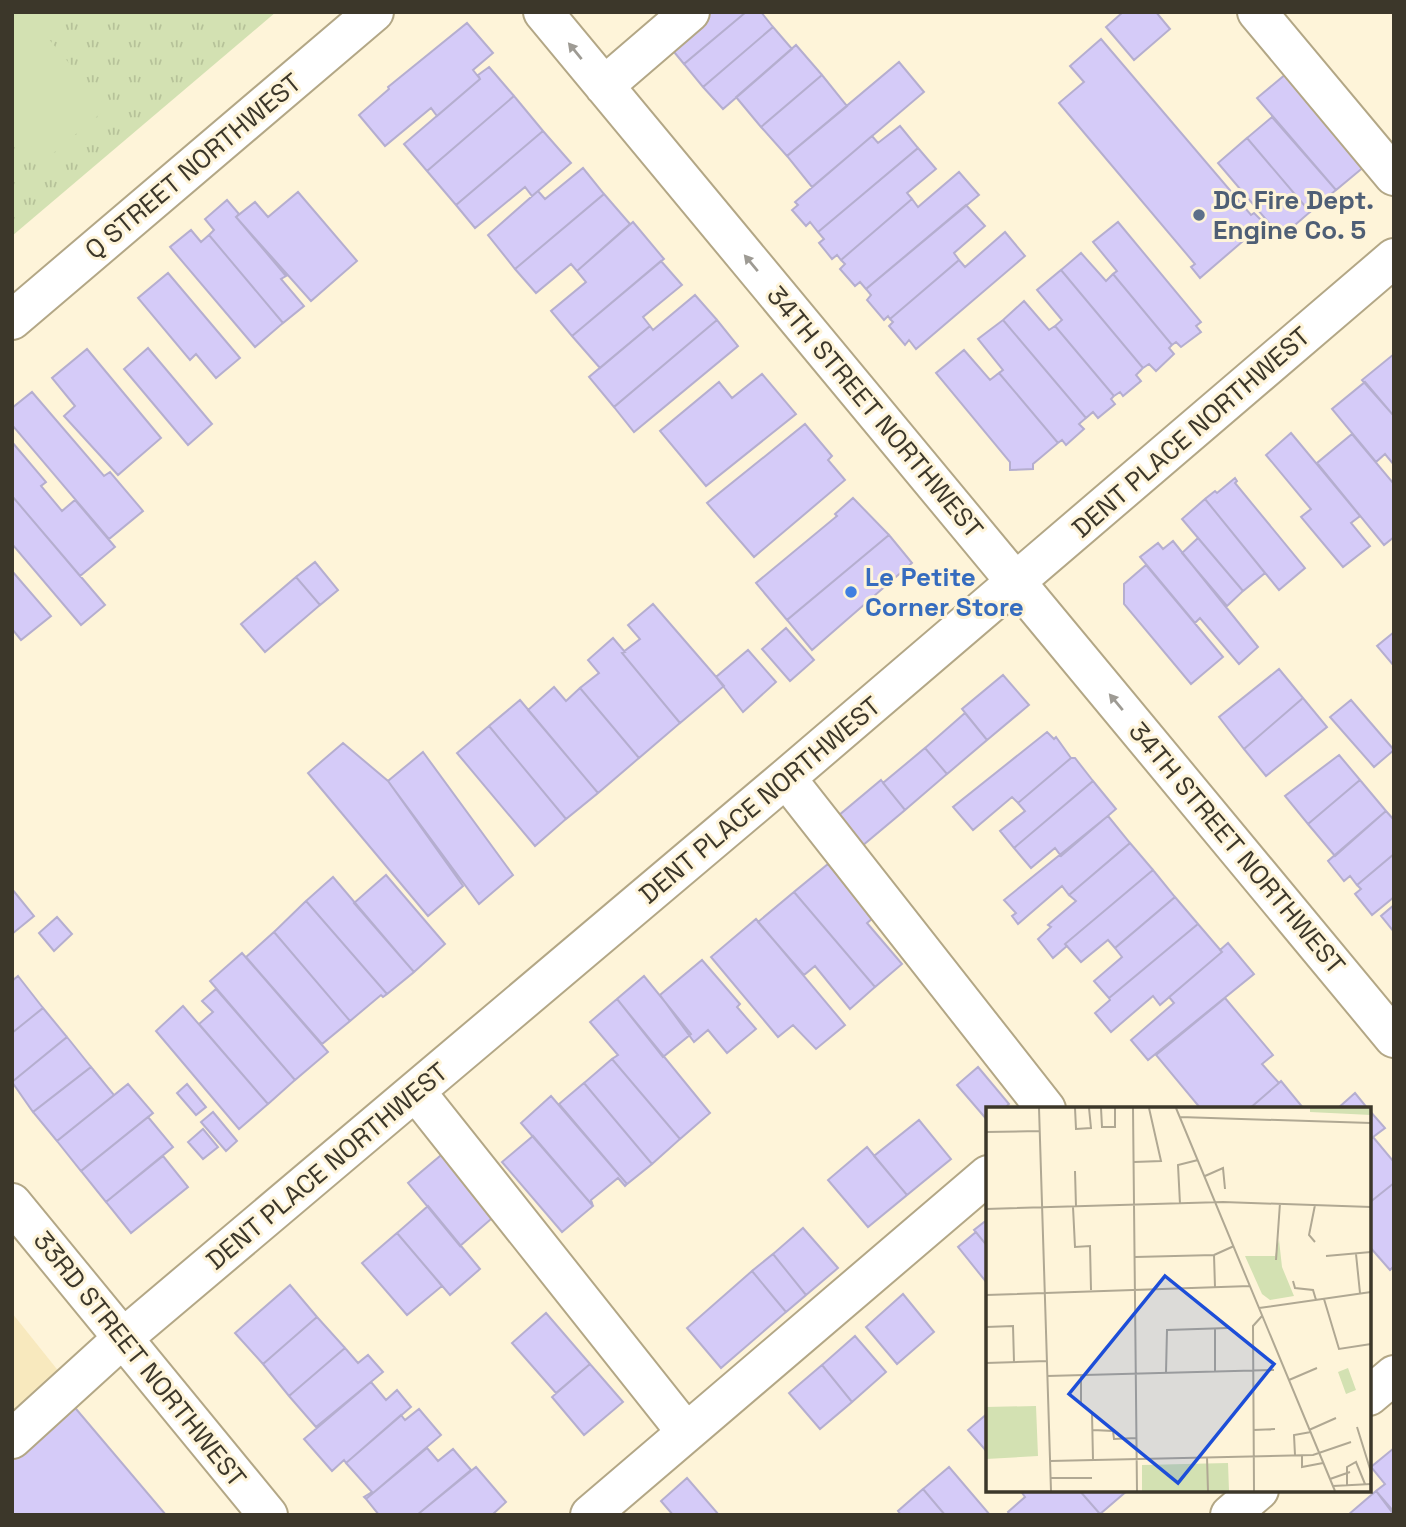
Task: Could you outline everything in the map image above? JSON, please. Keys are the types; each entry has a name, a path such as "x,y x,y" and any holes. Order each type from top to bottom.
{"street":[{"name":"Q STREET NORTHWEST","path":"12,320 374,12"},
{"name":"34TH STREET NORTHWEST","path":"543,12 1394,1038"},
{"path":"604,86 690,12"},
{"path":"1257,12 1394,176"},
{"name":"DENT PLACE NORTHWEST","path":"12,1439 123,1338 1017,582 1394,258"},
{"path":"786,778 1044,1107"},
{"path":"416,1092 686,1432"},
{"path":"590,1515 986,1177"},
{"name":"33RD STREET NORTHWEST","path":"12,1203 268,1515"},
{"path":"1371,1393 1394,1374"},
{"path":"1230,1515 1257,1492"}],"shaded area":[{"path":"12,1313 80,1398 12,1464"}],"green space":[{"path":"12,12 276,12 12,236"},
{"path":"12,12 26,12 107,108 44,161 12,124"}],"building":[{"path":"699,12 746,12 684,64 665,41"},
{"path":"746,12 761,12 773,27 703,87 684,64"},
{"path":"1123,12 1156,12 1170,29 1134,60 1106,27"},
{"path":"467,23 493,53 473,70 480,79 437,116 431,108 385,146 359,115 389,89 388,87"},
{"path":"773,27 792,49 723,109 703,87"},
{"path":"1101,39 1251,215 1254,213 1264,223 1200,278 1191,267 1195,264 1059,103 1084,82 1070,66"},
{"path":"796,45 822,75 761,127 736,97"},
{"path":"899,62 924,92 812,187 787,156"},
{"path":"489,67 514,96 427,171 404,144 480,79 478,75"},
{"path":"1286,74 1365,166 1336,190 1257,98"},
{"path":"822,75 847,106 787,156 761,127"},
{"path":"514,96 543,131 456,205 427,171"},
{"path":"1272,117 1336,190 1310,212 1247,138"},
{"path":"900,126 918,148 818,232 810,222 806,226 792,210 798,205 795,202 872,136 878,143"},
{"path":"543,131 571,163 532,196 525,187 475,228 456,205"},
{"path":"1247,138 1310,212 1281,237 1218,163"},
{"path":"918,148 936,169 907,193 912,199 841,260 837,255 832,259 819,243 824,239 818,232"},
{"path":"583,168 604,194 515,269 488,235 538,191 545,199"},
{"path":"959,172 979,195 866,289 860,282 855,286 840,269 845,264 841,260 912,199 918,207"},
{"path":"298,192 357,261 311,301 236,217 255,202 268,217"},
{"path":"604,194 630,224 577,271 571,264 536,293 515,269"},
{"path":"227,200 239,214 236,217 286,276 281,279 304,306 283,323 209,235 214,230 205,219"},
{"path":"966,205 985,226 954,253 959,260 890,319 888,316 884,320 867,300 871,295 866,289"},
{"path":"633,222 664,259 572,336 551,311 586,282 577,271"},
{"path":"1118,222 1201,322 1196,326 1201,332 1181,347 1176,342 1172,345 1113,274 1117,271 1093,242"},
{"path":"191,230 201,242 209,235 283,323 255,347 170,247"},
{"path":"1005,232 1025,256 916,349 909,340 905,345 889,326 893,322 890,319 959,260 965,267"},
{"path":"1081,253 1106,281 1113,274 1172,345 1169,348 1174,354 1156,371 1149,364 1143,368 1061,270"},
{"path":"661,261 682,285 643,317 650,326 600,368 572,336"},
{"path":"1061,270 1143,368 1136,375 1141,381 1123,396 1120,392 1114,396 1055,326 1062,320 1037,290"},
{"path":"168,273 240,358 216,378 196,354 190,360 138,298"},
{"path":"695,295 717,320 614,407 589,377 650,326 653,330"},
{"path":"1024,301 1049,330 1055,326 1114,396 1111,399 1115,404 1098,418 1093,412 1086,418 1003,320"},
{"path":"717,320 738,346 634,432 614,407"},
{"path":"1003,320 1086,418 1079,424 1084,429 1066,445 1062,440 1058,443 999,373 1003,370 978,339"},
{"path":"148,348 212,424 188,445 124,369"},
{"path":"87,349 161,438 118,475 64,416 75,406 52,378"},
{"path":"964,350 990,380 999,373 1058,443 1033,464 1033,469 1010,470 1010,462 936,373"},
{"path":"1394,354 1394,416 1362,380"},
{"path":"762,374 796,414 706,486 660,431 719,382 732,398"},
{"path":"1365,382 1394,416 1394,465 1385,454 1376,462 1332,409"},
{"path":"32,392 104,476 110,472 143,511 109,539 12,425 12,408"},
{"path":"805,424 832,456 828,460 845,480 754,557 707,503"},
{"path":"1291,433 1360,516 1351,523 1370,546 1343,567 1301,517 1311,509 1266,455"},
{"path":"1352,434 1394,484 1394,537 1384,545 1317,463"},
{"path":"12,442 46,482 41,486 62,511 75,500 115,547 80,576 12,496"},
{"path":"1235,478 1235,483 1305,568 1279,590 1205,499"},
{"path":"12,496 105,605 81,625 12,544"},
{"path":"853,498 889,535 787,620 756,583 837,516 835,514"},
{"path":"1205,499 1265,573 1243,591 1182,519"},
{"path":"889,535 912,563 812,650 787,620"},
{"path":"1198,538 1243,591 1227,606 1182,553"},
{"path":"1173,541 1258,647 1239,664 1200,618 1195,623 1140,557 1158,543 1163,549"},
{"path":"315,562 338,590 320,605 296,577"},
{"path":"1146,565 1223,657 1191,684 1124,604 1124,584"},
{"path":"12,571 51,616 21,640 12,629"},
{"path":"296,577 320,605 265,652 241,624"},
{"path":"653,604 724,686 680,723 622,653 640,639 628,625"},
{"path":"786,628 814,660 790,681 762,649"},
{"path":"1394,632 1394,666 1377,646"},
{"path":"613,638 625,652 622,653 680,723 639,758 580,688 599,673 588,660"},
{"path":"748,650 776,682 743,712 716,677"},
{"path":"1279,669 1303,698 1244,749 1219,717"},
{"path":"1003,675 1029,705 987,740 962,709"},
{"path":"554,687 566,701 580,688 639,758 598,793 528,710"},
{"path":"1303,698 1327,727 1266,776 1244,749"},
{"path":"520,700 598,793 566,819 489,726"},
{"path":"1351,700 1394,750 1374,767 1330,717"},
{"path":"965,713 987,740 947,774 925,748"},
{"path":"489,726 566,819 535,846 457,753"},
{"path":"1047,732 1054,739 1056,737 1071,758 1018,803 1012,797 973,830 953,807"},
{"path":"343,743 388,781 463,886 428,916 308,773"},
{"path":"925,748 947,774 905,810 883,783"},
{"path":"423,752 513,875 479,904 388,781"},
{"path":"1339,755 1360,780 1308,824 1285,796"},
{"path":"1071,758 1075,758 1093,781 1014,848 1000,831 1025,811 1018,803"},
{"path":"881,780 905,810 862,846 838,816"},
{"path":"1360,780 1386,811 1335,856 1308,824"},
{"path":"1093,781 1116,809 1061,856 1055,848 1031,868 1014,848"},
{"path":"1386,811 1394,820 1394,854 1357,885 1350,876 1344,881 1328,861"},
{"path":"1108,816 1130,843 1069,895 1062,886 1018,924 1012,916 1016,913 1004,900"},
{"path":"1130,843 1153,870 1065,944 1067,946 1053,958 1038,939 1051,927 1048,925 1076,901 1069,895"},
{"path":"1394,854 1394,897 1372,915 1355,894 1361,889 1357,885"},
{"path":"828,864 873,918 867,923 902,964 875,987 794,892"},
{"path":"1153,870 1175,897 1115,948 1108,940 1081,962 1065,944"},
{"path":"386,875 445,944 414,972 354,903"},
{"path":"333,877 414,972 387,994 306,901"},
{"path":"12,889 34,916 12,934"},
{"path":"794,892 875,987 850,1009 815,966 804,975 758,922"},
{"path":"1175,897 1198,924 1109,998 1094,981 1122,957 1115,948"},
{"path":"306,901 387,994 383,997 381,995 350,1021 274,932"},
{"path":"1394,905 1394,932 1381,916"},
{"path":"57,917 72,934 54,951 39,933"},
{"path":"756,919 845,1025 816,1049 793,1025 778,1037 711,957"},
{"path":"1198,924 1222,952 1160,1005 1153,996 1111,1032 1095,1013 1109,998"},
{"path":"274,932 350,1021 322,1044 246,957"},
{"path":"1228,943 1254,974 1148,1060 1131,1040 1174,1003 1169,997 1222,952 1220,950"},
{"path":"242,953 328,1052 295,1080 210,981"},
{"path":"702,960 740,1004 737,1007 756,1029 727,1053 708,1030 694,1042 660,995"},
{"path":"18,976 43,1008 12,1033 12,981"},
{"path":"644,976 691,1034 663,1057 617,999"},
{"path":"216,989 295,1080 268,1104 199,1024 213,1012 202,1001"},
{"path":"1225,998 1273,1055 1262,1064 1279,1083 1251,1107 1199,1107 1156,1055"},
{"path":"617,999 710,1113 680,1139 612,1059 618,1055 590,1022"},
{"path":"183,1006 268,1104 239,1129 156,1031"},
{"path":"43,1008 67,1037 12,1082 12,1033"},
{"path":"67,1037 91,1067 33,1112 12,1082"},
{"path":"612,1059 680,1139 652,1164 584,1083"},
{"path":"91,1067 114,1095 57,1141 33,1112"},
{"path":"978,1067 1009,1104 1006,1107 986,1107 986,1119 957,1085"},
{"path":"1281,1081 1302,1107 1251,1107"},
{"path":"584,1083 652,1164 627,1184 559,1104"},
{"path":"128,1084 153,1113 81,1171 57,1141"},
{"path":"187,1084 206,1107 196,1115 177,1093"},
{"path":"1355,1093 1366,1107 1339,1107"},
{"path":"551,1096 627,1184 625,1186 618,1178 591,1200 593,1206 521,1123"},
{"path":"213,1112 237,1141 226,1151 201,1122"},
{"path":"1371,1112 1385,1128 1371,1138"},
{"path":"148,1117 173,1147 106,1202 81,1171"},
{"path":"919,1120 951,1159 907,1195 874,1156"},
{"path":"203,1129 218,1147 203,1159 188,1142"},
{"path":"533,1136 593,1206 562,1232 502,1162"},
{"path":"1373,1137 1394,1162 1394,1183 1371,1201"},
{"path":"867,1147 907,1195 868,1227 828,1180"},
{"path":"446,1151 498,1213 460,1246 408,1183"},
{"path":"163,1156 188,1187 131,1233 106,1202"},
{"path":"1394,1183 1394,1266 1390,1270 1371,1248 1371,1201"},
{"path":"428,1206 480,1269 450,1295 397,1233"},
{"path":"986,1221 986,1245 974,1230"},
{"path":"803,1228 838,1268 806,1295 773,1254"},
{"path":"976,1232 986,1244 986,1282 958,1247"},
{"path":"397,1233 442,1286 407,1315 362,1263"},
{"path":"773,1254 806,1295 786,1312 752,1271"},
{"path":"752,1271 786,1312 721,1368 687,1328"},
{"path":"290,1285 317,1317 263,1364 235,1333"},
{"path":"903,1294 934,1332 897,1364 866,1327"},
{"path":"546,1313 590,1364 556,1393 512,1343"},
{"path":"317,1317 345,1348 289,1396 263,1364"},
{"path":"855,1336 886,1372 852,1402 822,1365"},
{"path":"345,1348 358,1363 368,1355 383,1372 316,1427 289,1396"},
{"path":"590,1364 623,1402 584,1435 552,1397"},
{"path":"822,1365 852,1402 820,1429 789,1393"},
{"path":"371,1382 386,1400 397,1390 411,1407 346,1463 344,1460 332,1471 304,1439"},
{"path":"71,1403 166,1515 12,1515 12,1450"},
{"path":"419,1409 441,1435 366,1499 364,1497 372,1492 346,1463 401,1415 405,1420"},
{"path":"986,1415 986,1451 968,1430"},
{"path":"427,1448 438,1461 453,1449 471,1470 417,1515 379,1515 366,1499"},
{"path":"1394,1448 1394,1512 1376,1491 1385,1484 1371,1467"},
{"path":"476,1467 506,1502 492,1515 417,1515"},
{"path":"949,1467 990,1515 945,1515 923,1489"},
{"path":"687,1478 719,1515 673,1515 661,1501"},
{"path":"923,1489 945,1515 901,1515 898,1511"},
{"path":"1376,1491 1394,1515 1348,1515"},
{"path":"1021,1492 1081,1492 1100,1514 1010,1515 1008,1512 1025,1497"},
{"path":"1081,1492 1126,1492 1100,1514"}],"place":[{"name":"DC Fire Dept. Engine Co. 5","path":"1199,215"},
{"name":"Le Petite Corner Store","path":"851,592"}]}
